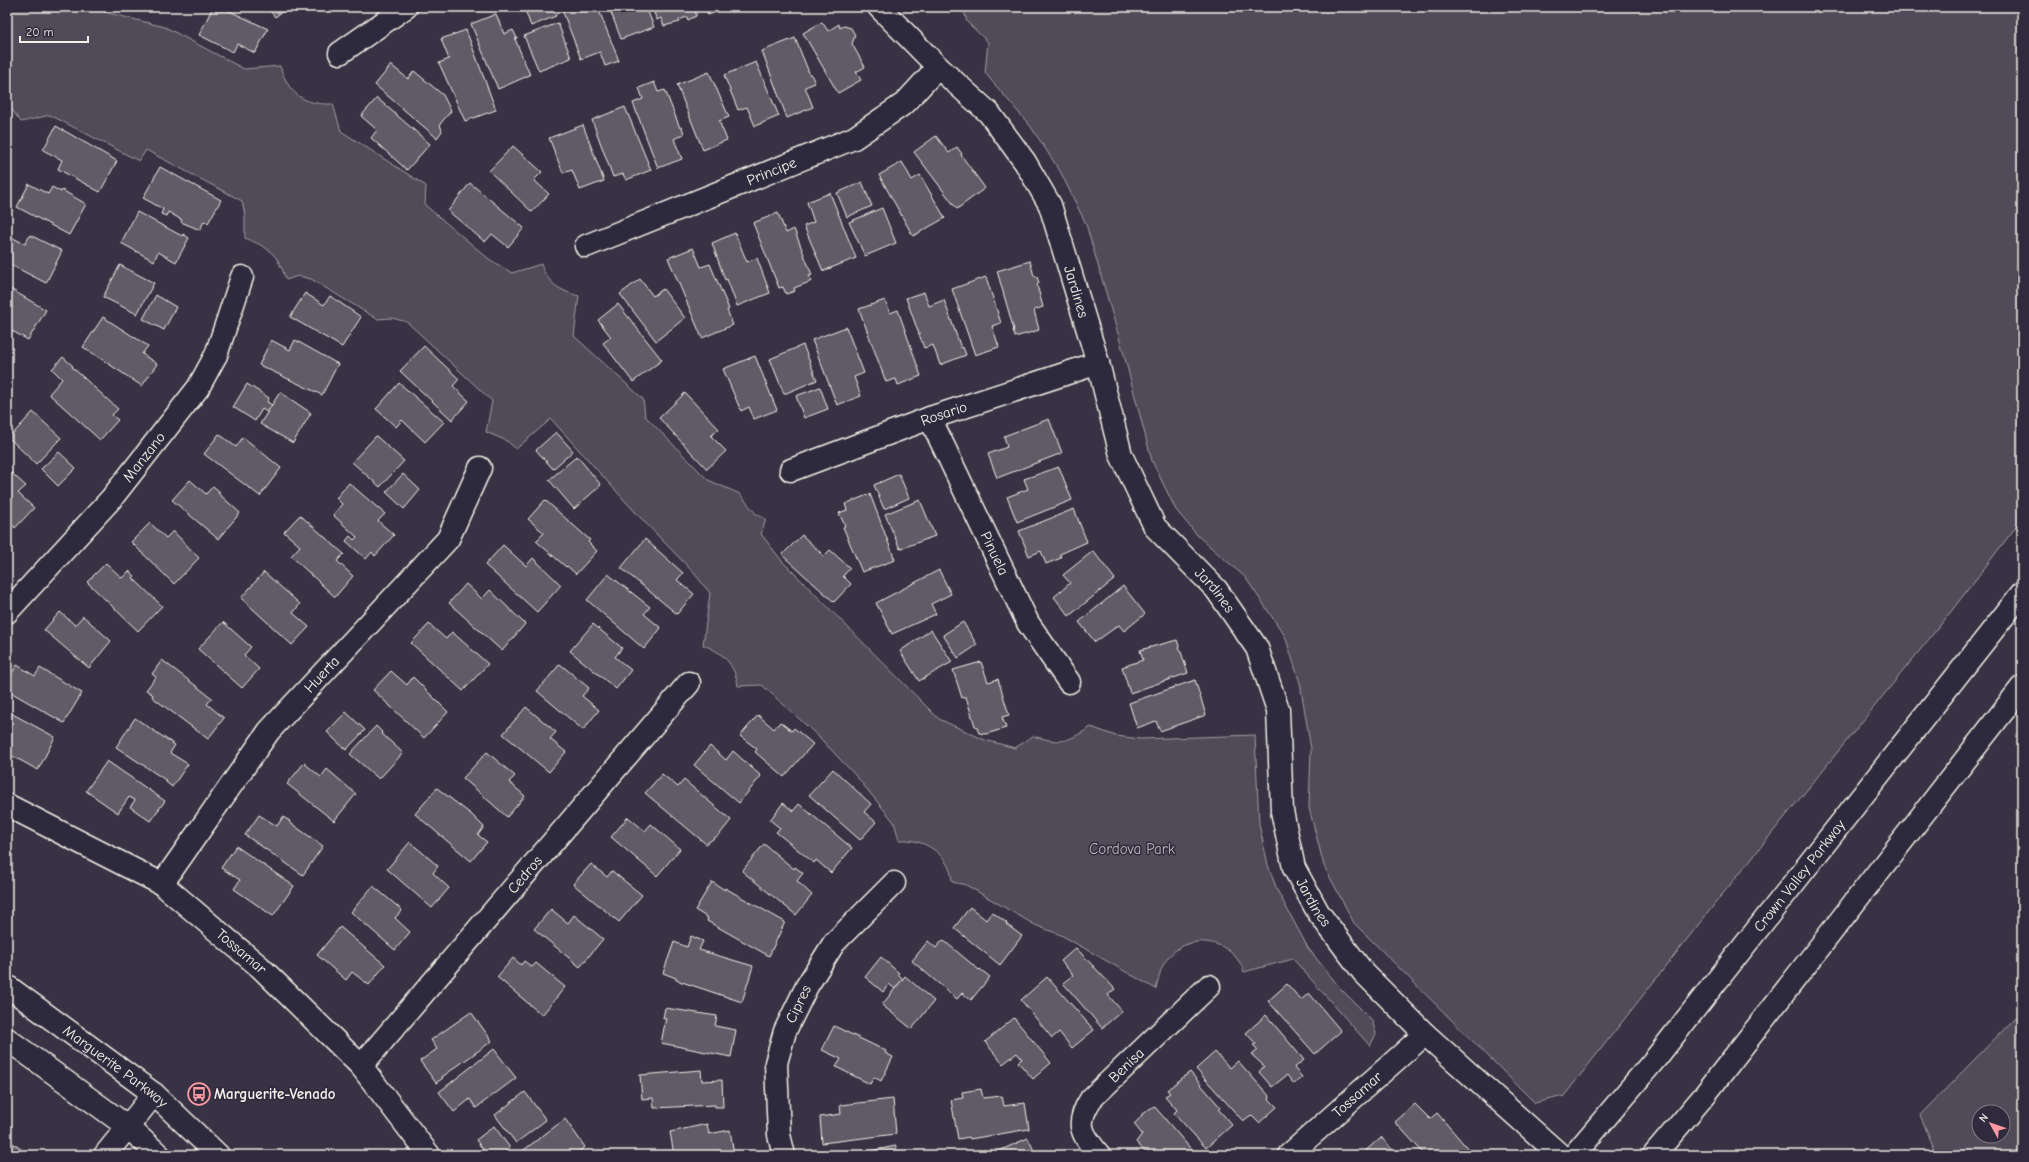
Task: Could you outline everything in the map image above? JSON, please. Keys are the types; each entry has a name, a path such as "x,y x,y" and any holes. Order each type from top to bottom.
{"street":[{"path":"340,53 406,7"},
{"name":"Jardines","path":"879,7 938,67 989,113 1025,162 1050,205 1098,362 1121,455 1155,527 1216,589 1257,648 1278,710 1282,811 1294,868 1318,912 1363,972 1425,1034 1560,1155"},
{"name":"Principe","path":"586,246 854,138 905,103 938,67"},
{"name":"Manzano","path":"7,612 111,499 198,388 216,355 242,277"},
{"name":"Rosario","path":"791,470 930,418 1098,362"},
{"name":"Pinuela","path":"930,418 1028,623 1069,682"},
{"name":"Huerta","path":"162,884 269,731 448,539 480,468"},
{"name":"Crown Valley Parkway","path":"1574,1155 1656,1058 2022,593"},
{"name":"Cedros","path":"361,1066 689,683"},
{"path":"1654,1155 1708,1091 2018,691"},
{"name":"Tossamar","path":"7,805 162,884 260,967 361,1066 429,1155"},
{"name":"Cipres","path":"784,1155 779,1135 776,1063 785,1032 807,986 834,943 894,884"},
{"name":"Marguerite Parkway","path":"7,986 154,1094 218,1155"},
{"name":"Benisa","path":"1099,1155 1088,1142 1082,1129 1082,1113 1091,1099 1209,986"},
{"name":"Tossamar","path":"1289,1155 1425,1034"},
{"path":"7,1039 128,1127 159,1155"},
{"path":"105,1155 154,1094"}],"green space":[{"name":"Cordova Park","path":"7,7 84,7 165,27 244,69 280,66 288,84 299,96 305,100 313,102 333,104 341,131 426,186 425,205 489,259 512,273 541,264 547,276 555,285 566,292 579,296 574,336 643,399 645,416 708,480 740,494 756,514 766,519 761,534 782,561 939,719 985,740 1015,748 1033,736 1057,741 1069,739 1091,727 1116,736 1141,739 1255,735 1259,824 1268,865 1277,890 1308,948 1340,988 1372,1020 1376,1034 1370,1046 1293,959 1244,972 1238,960 1230,952 1219,945 1208,942 1196,942 1184,945 1174,952 1165,962 1160,972 1156,989 1061,935 1035,925 966,885 952,882 947,864 934,850 918,842 899,840 894,822 856,776 819,737 762,685 738,686 734,672 727,660 716,651 703,645 710,593 694,573 636,513 551,419 516,449 507,441 486,432 492,401 407,322 392,318 377,319 311,279 298,276 286,280 280,264 272,253 261,245 245,238 245,215 242,201 146,150 139,161 50,115 21,122 7,103"},
{"path":"963,7 2022,7 2022,519 1946,618 1717,901 1564,1096 1535,1103 1354,923 1324,866 1309,808 1311,749 1300,683 1285,636 1245,577 1198,536 1176,510 1152,461 1123,351 1086,224 1060,171 1031,127 985,73 988,42 967,22"},
{"path":"2022,1011 2022,1155 1937,1155 1920,1115"}],"building":[{"path":"213,7 221,7 268,29 255,53 237,44 233,52 199,35"},
{"path":"267,7 289,7 275,17"},
{"path":"524,7 553,7 556,16 531,26"},
{"path":"561,7 600,7 598,8 619,61 605,66 600,52 581,59"},
{"path":"609,7 646,7 654,27 621,39"},
{"path":"655,7 694,7 696,16 688,20 687,17 679,20 680,22 664,26 661,18 657,20 654,13 657,12"},
{"path":"705,7 730,7 708,15"},
{"path":"496,14 504,34 513,30 517,38 515,39 530,75 498,89 471,24"},
{"path":"822,22 828,31 839,24 840,28 844,26 851,28 855,35 852,44 865,67 856,72 861,80 838,93 803,33"},
{"path":"558,23 571,58 539,71 524,36"},
{"path":"466,30 496,110 465,121 439,63 449,59 441,39"},
{"path":"795,38 810,75 811,74 815,83 805,87 813,107 787,118 762,51"},
{"path":"756,62 779,116 755,126 747,107 738,110 724,75"},
{"path":"391,65 408,79 414,71 443,95 451,111 440,124 442,131 437,138 375,85"},
{"path":"709,72 729,117 719,121 727,140 703,150 677,85"},
{"path":"654,82 658,92 665,90 680,128 682,127 684,134 674,139 682,159 658,168 633,103 643,99 639,88"},
{"path":"377,98 430,144 407,170 371,138 377,130 361,116"},
{"path":"625,107 651,170 626,180 623,174 613,177 592,120"},
{"path":"583,125 604,181 580,190 572,170 563,173 549,138"},
{"path":"56,126 117,161 100,192 58,169 62,160 43,150"},
{"path":"936,136 949,153 957,147 962,154 961,155 985,188 957,209 914,152"},
{"path":"513,146 542,172 534,180 549,194 532,212 489,171"},
{"path":"902,162 912,180 920,175 945,218 913,236 879,175"},
{"path":"160,167 221,200 208,223 204,221 200,230 181,222 182,220 168,212 166,216 161,214 163,209 143,198"},
{"path":"862,182 872,206 847,217 837,193"},
{"path":"470,183 524,228 508,247 492,234 485,242 448,211"},
{"path":"29,184 48,194 52,187 61,192 62,190 86,204 69,235 17,207"},
{"path":"830,193 856,258 823,271 804,226 814,222 807,202"},
{"path":"882,208 896,243 865,256 849,222"},
{"path":"137,212 182,236 183,234 189,238 176,262 158,252 154,261 121,243"},
{"path":"778,213 786,233 794,229 812,275 809,276 812,281 794,288 795,291 786,294 783,287 779,288 753,223"},
{"path":"735,233 747,262 757,258 770,293 737,306 727,279 725,280 712,243"},
{"path":"7,235 25,244 30,235 62,251 46,283 7,263"},
{"path":"693,248 701,267 710,264 729,309 727,310 733,325 702,338 668,258"},
{"path":"1030,261 1034,276 1037,277 1039,283 1037,285 1043,307 1034,310 1039,330 1015,337 997,271"},
{"path":"120,265 154,283 137,314 103,297"},
{"path":"986,277 1001,323 992,326 999,347 975,355 952,289"},
{"path":"640,279 653,296 663,289 685,318 656,341 620,294"},
{"path":"7,287 46,310 28,340 7,328"},
{"path":"924,292 929,306 944,300 961,348 963,347 966,355 940,365 933,345 924,348 906,298"},
{"path":"305,293 324,305 330,296 361,317 342,347 290,317"},
{"path":"156,295 176,307 164,330 143,319"},
{"path":"885,300 890,313 898,310 921,376 898,385 896,379 886,382 859,309"},
{"path":"618,304 662,360 633,382 603,343 611,337 598,320"},
{"path":"103,317 148,346 142,354 157,364 142,386 83,347"},
{"path":"846,327 864,373 854,377 861,396 837,405 812,340"},
{"path":"271,340 290,350 295,340 338,364 322,395 259,365"},
{"path":"803,345 817,380 784,394 770,359"},
{"path":"424,346 459,379 453,386 469,401 452,420 400,371"},
{"path":"755,356 777,410 754,419 749,407 741,411 723,369"},
{"path":"63,357 118,409 112,415 118,420 100,440 49,394 62,379 52,369"},
{"path":"399,383 444,422 425,442 402,420 396,427 376,409"},
{"path":"247,384 269,398 267,402 272,405 267,412 262,409 255,421 233,407"},
{"path":"820,387 828,409 804,418 796,396"},
{"path":"280,392 311,413 293,443 260,424"},
{"path":"685,393 719,429 711,436 726,451 707,469 659,418"},
{"path":"33,412 61,438 36,464 9,438"},
{"path":"1049,419 1062,453 997,478 988,454 1007,447 1004,436"},
{"path":"556,432 573,451 553,469 536,450"},
{"path":"219,434 236,447 243,437 281,468 260,496 204,454"},
{"path":"376,436 404,461 380,487 352,462"},
{"path":"59,452 76,468 58,486 41,469"},
{"path":"577,456 601,485 574,509 549,480"},
{"path":"1059,467 1072,500 1017,522 1007,497 1028,489 1024,479"},
{"path":"7,469 26,486 18,493 34,508 15,528 7,518"},
{"path":"403,474 420,490 404,509 386,492"},
{"path":"899,474 909,498 884,509 874,485"},
{"path":"190,480 206,494 213,486 220,492 218,493 240,513 218,539 172,500"},
{"path":"349,483 385,514 378,521 394,535 375,556 372,552 366,559 346,541 350,536 354,540 357,537 333,515 342,504 336,498"},
{"path":"870,494 895,560 862,572 843,527 845,526 839,513 847,510 845,504"},
{"path":"545,500 590,540 588,542 597,551 576,574 536,541 544,533 528,519"},
{"path":"920,500 935,536 900,549 885,514"},
{"path":"1074,509 1087,542 1060,554 1061,558 1046,564 1041,551 1029,556 1019,531"},
{"path":"300,515 344,554 337,561 353,576 335,597 291,556 300,546 284,532"},
{"path":"150,523 166,538 173,531 199,558 174,584 131,542"},
{"path":"802,535 824,556 830,550 850,568 843,576 851,584 834,602 782,555"},
{"path":"645,539 683,573 677,580 694,594 677,614 621,568"},
{"path":"503,545 526,566 533,558 561,585 537,612 485,565"},
{"path":"1093,551 1115,579 1069,616 1054,597 1070,583 1063,575"},
{"path":"106,563 122,578 129,571 135,576 133,578 162,606 138,631 87,582"},
{"path":"939,570 951,594 931,604 936,614 892,634 876,603"},
{"path":"264,572 300,604 293,613 309,627 292,645 241,598"},
{"path":"608,574 650,607 644,614 661,628 644,649 587,600"},
{"path":"466,584 482,599 490,590 525,624 502,651 449,603"},
{"path":"1123,586 1145,614 1124,631 1119,625 1095,642 1079,622"},
{"path":"60,612 75,625 83,616 111,641 89,668 44,630"},
{"path":"223,622 251,647 244,655 259,669 242,688 198,649"},
{"path":"963,622 977,645 958,658 943,635"},
{"path":"429,624 446,639 452,632 488,664 463,691 411,643"},
{"path":"593,624 622,648 615,657 631,670 616,689 570,651"},
{"path":"931,630 952,662 919,681 900,651"},
{"path":"1177,640 1188,673 1130,693 1122,667 1143,660 1140,650"},
{"path":"162,660 212,698 207,704 224,718 208,739 152,697 153,695 146,690 156,677 152,674"},
{"path":"981,662 988,682 998,679 1009,715 1002,717 1006,728 986,734 979,733 975,726 966,697 962,698 953,670"},
{"path":"560,664 589,688 582,696 599,710 583,730 537,691"},
{"path":"17,665 35,676 40,668 82,693 64,723 7,690 7,681"},
{"path":"391,671 407,685 413,677 448,712 424,738 373,690"},
{"path":"1195,680 1206,715 1160,731 1156,721 1137,728 1129,703"},
{"path":"526,707 556,732 550,739 566,752 549,772 503,734"},
{"path":"7,711 55,737 38,770 7,753"},
{"path":"346,712 365,730 346,750 327,732"},
{"path":"758,715 774,729 780,722 792,731 794,728 813,744 784,777 755,752 757,749 740,736"},
{"path":"135,718 175,745 170,753 188,764 172,787 166,782 167,781 116,747"},
{"path":"376,726 382,732 381,733 403,753 379,779 350,754"},
{"path":"710,746 726,760 733,751 761,776 739,803 694,765"},
{"path":"487,752 515,776 509,782 525,796 507,817 463,778"},
{"path":"107,761 165,801 150,821 130,807 135,800 129,797 118,813 86,791"},
{"path":"304,763 321,777 327,769 356,794 334,821 287,784"},
{"path":"833,769 871,804 864,812 876,822 860,840 809,795"},
{"path":"662,774 678,787 684,780 731,820 720,834 706,844 645,793"},
{"path":"437,788 472,815 484,827 478,835 487,842 471,861 415,814"},
{"path":"783,803 793,811 799,804 852,848 831,873 816,860 814,863 776,832 780,828 770,820"},
{"path":"259,815 277,826 283,817 323,846 303,875 245,835"},
{"path":"628,817 645,831 651,824 680,849 657,876 611,837"},
{"path":"410,842 438,866 433,873 449,888 432,908 387,869"},
{"path":"764,844 794,869 795,867 803,873 797,881 812,895 796,915 742,871"},
{"path":"236,846 294,886 273,916 234,889 240,880 221,868"},
{"path":"591,864 607,877 612,871 642,895 619,922 573,884"},
{"path":"712,882 785,922 769,956 707,921 708,918 695,910"},
{"path":"373,886 402,910 395,918 410,932 395,950 351,912"},
{"path":"970,907 986,920 992,912 1022,936 1000,965 954,928"},
{"path":"551,909 568,923 574,915 603,939 580,967 534,929"},
{"path":"340,927 385,965 369,985 352,972 346,980 317,955"},
{"path":"691,936 703,941 699,950 753,966 742,1002 676,980 676,978 663,973 674,942 687,947"},
{"path":"943,940 979,970 980,969 990,977 971,1000 962,993 957,999 912,961 928,941 936,948"},
{"path":"1076,948 1115,989 1108,995 1122,1011 1102,1028 1063,983 1073,975 1061,961"},
{"path":"881,957 899,973 898,974 903,979 895,989 889,984 883,992 865,977"},
{"path":"513,958 521,965 524,961 532,967 536,963 565,987 542,1015 497,977"},
{"path":"905,976 934,1001 912,1029 882,1005"},
{"path":"1047,977 1094,1030 1072,1048 1059,1032 1052,1038 1021,1000"},
{"path":"1287,984 1301,1000 1309,993 1341,1031 1315,1054 1268,1001"},
{"path":"665,1008 717,1016 715,1026 736,1030 731,1057 661,1043 666,1018 663,1018"},
{"path":"471,1012 492,1041 436,1083 420,1061 437,1049 431,1040"},
{"path":"1266,1015 1304,1060 1294,1068 1302,1077 1294,1084 1287,1075 1272,1087 1259,1072 1264,1066 1252,1055 1258,1050 1253,1045 1256,1044 1246,1033"},
{"path":"1014,1018 1051,1063 1033,1079 1018,1062 1022,1059 1017,1053 1003,1064 985,1042"},
{"path":"834,1026 886,1051 885,1053 893,1057 881,1081 874,1077 870,1084 836,1067 841,1059 822,1050"},
{"path":"494,1049 516,1078 476,1108 470,1099 454,1112 439,1092"},
{"path":"1215,1052 1230,1068 1238,1061 1277,1107 1259,1123 1251,1115 1243,1121 1196,1069"},
{"path":"701,1070 702,1081 722,1080 723,1107 715,1107 715,1105 654,1108 653,1098 642,1099 640,1075"},
{"path":"1190,1072 1221,1108 1219,1110 1232,1125 1206,1148 1174,1113 1177,1110 1165,1096 1170,1093 1167,1090"},
{"path":"981,1089 983,1098 1002,1096 1004,1106 1025,1103 1029,1129 970,1139 969,1137 958,1139 951,1100 963,1098 962,1092"},
{"path":"525,1092 546,1120 516,1143 495,1115"},
{"path":"893,1099 896,1134 822,1143 820,1117 841,1114 840,1105"},
{"path":"1415,1104 1430,1119 1437,1113 1469,1150 1464,1155 1425,1155 1395,1122"},
{"path":"1154,1106 1196,1155 1148,1155 1136,1142 1142,1134 1134,1124 1142,1114"},
{"path":"565,1119 585,1147 575,1155 517,1155"},
{"path":"707,1124 709,1134 730,1130 734,1155 674,1155 670,1132"},
{"path":"494,1126 510,1148 500,1155 487,1155 476,1140"},
{"path":"1381,1137 1397,1155 1362,1154"},
{"path":"1028,1138 1036,1155 990,1155"},
{"path":"7,1139 29,1155 7,1155"},
{"path":"896,1146 898,1155 849,1155"}],"place":[{"name":"Marguerite-Venado","path":"199,1094"}]}
